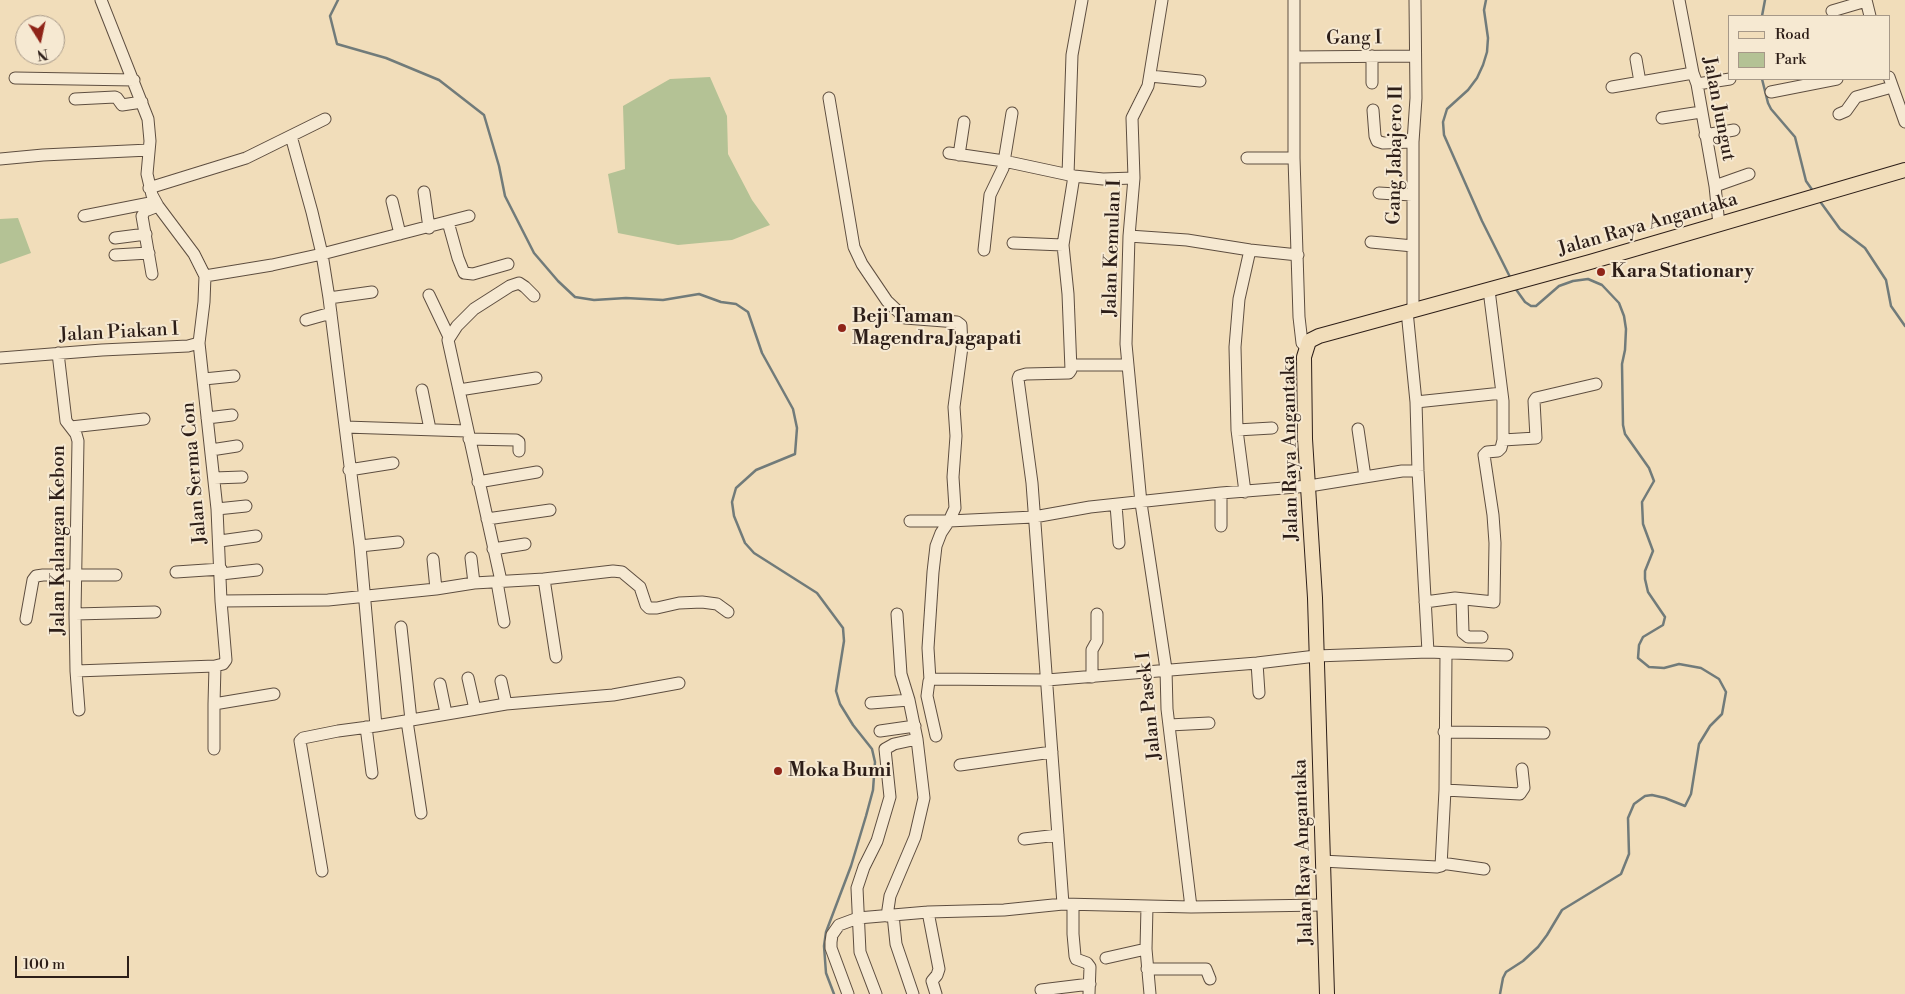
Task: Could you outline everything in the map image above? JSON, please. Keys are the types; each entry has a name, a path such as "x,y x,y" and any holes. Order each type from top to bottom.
{"main road":[{"name":"Jalan Raya Angantaka","path":"1328,994 1309,486 1305,440 1304,357 1309,342 1318,336 1410,310 1497,291 1905,170"}],"street":[{"path":"101,0 148,119 150,141 147,174 150,188 157,204 194,254 206,276 264,267 322,254 429,228 468,216"},
{"path":"1041,990 1089,989 1088,964 1075,958 1058,835 1032,483 1018,379 1019,376 1026,374 1068,372 1071,366 1068,294 1063,245 1071,175 1072,55 1082,0"},
{"name":"Jalan Kemulan I","path":"1142,503 1126,344 1128,236 1134,178 1132,118 1147,91 1162,0"},
{"path":"1294,0 1293,255 1302,343 1306,348"},
{"name":"Gang Jabajero II","path":"1415,0 1414,56 1416,98 1413,142 1413,246 1410,310 1428,652"},
{"name":"Jalan Jungut","path":"1679,0 1692,73 1697,84 1719,225"},
{"path":"1832,11 1866,0 1870,15"},
{"path":"1372,56 1372,83"},
{"name":"Gang I","path":"1294,57 1414,56"},
{"path":"1636,59 1640,82"},
{"path":"1612,87 1692,73"},
{"path":"1150,76 1200,81"},
{"path":"15,78 134,80"},
{"path":"1697,84 1728,79"},
{"path":"1771,92 1832,80"},
{"path":"1839,114 1846,112 1856,97 1895,87 1905,122"},
{"path":"75,100 117,98 122,105 142,102"},
{"path":"829,98 854,247 862,264 887,301 904,318 957,322 961,325 962,347 954,407 956,436 955,508 936,546 928,648 930,680 927,696 936,736"},
{"path":"1373,110 1377,141 1413,142"},
{"path":"1662,118 1701,112"},
{"path":"984,250 990,195 1000,176 1012,113"},
{"path":"150,188 246,158 325,119"},
{"path":"964,122 954,154 1004,161 1071,175 1103,179 1134,178"},
{"path":"1705,135 1734,130"},
{"path":"291,136 322,254 329,298 365,595 370,673 372,773"},
{"path":"0,159 148,150"},
{"path":"1247,158 1294,158"},
{"path":"1714,186 1749,174"},
{"path":"424,192 429,228"},
{"path":"1379,193 1412,195"},
{"path":"392,201 400,234"},
{"path":"84,216 157,204"},
{"path":"152,274 143,214 157,204"},
{"path":"448,222 464,272 474,274 508,264"},
{"path":"115,238 146,234"},
{"path":"1128,236 1187,240 1293,255"},
{"path":"1371,242 1413,246"},
{"path":"1013,243 1063,245"},
{"path":"1245,492 1237,430 1235,388 1236,331 1239,299 1250,250"},
{"path":"115,255 149,253"},
{"name":"Jalan Piakan I","path":"0,358 188,346 199,343 206,276"},
{"path":"504,622 494,549 447,342 457,326 474,309 510,286 518,283 534,296"},
{"path":"1497,291 1502,393 1501,445"},
{"path":"329,298 372,292"},
{"path":"430,295 449,337"},
{"path":"306,320 330,313"},
{"name":"Jalan Serma Con","path":"199,343 220,541 221,601 226,660 223,664 215,666"},
{"name":"Jalan Kalangan Kebon","path":"58,354 66,421 77,435 78,441 75,614 79,710"},
{"path":"1071,366 1128,365"},
{"path":"204,380 234,376"},
{"path":"459,390 536,378"},
{"path":"1426,602 1462,599 1494,602 1496,553 1493,515 1484,454 1501,445 1536,438 1534,401 1536,398 1596,384"},
{"path":"422,390 430,429"},
{"path":"1416,402 1502,393"},
{"path":"206,418 232,415"},
{"path":"72,427 144,419"},
{"path":"345,427 430,429 516,440 519,442 520,451"},
{"path":"1237,430 1272,428"},
{"path":"1358,429 1365,477"},
{"path":"211,450 237,446"},
{"path":"349,470 393,463"},
{"path":"910,522 1034,517 1090,508 1221,493 1309,486 1402,471 1418,471"},
{"path":"478,482 537,472"},
{"path":"214,478 242,477"},
{"path":"1221,493 1221,526"},
{"name":"Jalan Pasek I","path":"1142,503 1166,669 1169,725 1191,906"},
{"path":"1116,505 1119,543"},
{"path":"217,510 246,506"},
{"path":"487,520 550,510"},
{"path":"220,541 256,536"},
{"path":"360,546 398,542"},
{"path":"494,549 525,544"},
{"path":"471,558 474,583"},
{"path":"433,559 436,589"},
{"path":"176,572 257,570"},
{"path":"221,601 328,600 436,589 474,583 544,579 620,571 640,587 646,606 650,608 678,603 702,602 717,604 728,612"},
{"path":"26,619 33,580 36,576 116,575"},
{"path":"544,579 556,657"},
{"path":"1462,599 1463,633 1468,637 1482,637"},
{"path":"75,614 154,612"},
{"path":"896,614 901,674 915,726 924,798 915,837 890,896 898,915 896,944 914,994"},
{"path":"1092,677 1092,650 1097,641 1097,614"},
{"path":"401,628 409,720 421,813"},
{"path":"930,680 1047,680 1257,663 1316,656 1428,652 1507,655"},
{"path":"1322,860 1440,866 1445,790 1446,653"},
{"path":"1257,663 1259,693"},
{"path":"76,671 215,666 214,749"},
{"path":"468,678 475,709"},
{"path":"501,681 506,704"},
{"path":"322,871 300,741 303,738 506,704 613,695 679,683"},
{"path":"440,684 446,713"},
{"path":"214,704 274,694"},
{"path":"871,703 909,700"},
{"path":"1169,725 1208,723"},
{"path":"880,731 915,726"},
{"path":"1444,732 1544,733"},
{"path":"876,994 860,952 858,883 877,841 890,798 885,749 894,744 917,739"},
{"path":"960,765 1052,752"},
{"path":"1445,790 1520,794 1524,788 1522,769"},
{"path":"1024,839 1058,835"},
{"path":"1441,863 1484,869"},
{"path":"848,994 831,948 831,942 832,936 839,925 858,918 928,912 1004,910 1068,904 1147,906 1324,905"},
{"path":"1147,906 1146,949 1150,994"},
{"path":"928,912 939,969 932,981 936,994"},
{"path":"1106,958 1146,949"},
{"path":"1148,969 1201,968 1208,970 1210,979"}],"green space":[{"path":"710,77 727,116 728,154 752,200 770,225 732,240 678,245 618,233 608,174 625,169 623,106 670,79"},
{"path":"18,218 31,253 0,264 0,219"}],"waterway":[{"path":"338,0 330,16 337,44 386,58 439,80 484,115 499,166 505,196 534,253 558,281 575,297 594,300 626,298 663,300 699,294 721,302 736,304 748,312 762,353 793,409 797,428 795,454 756,470 736,488 732,502 734,516 745,543 754,553 817,593 843,628 844,641 836,691 840,704 853,725 872,749 875,762 873,790 866,816 851,866 826,932 824,946 826,973 834,994"},
{"path":"1486,0 1484,10 1488,38 1487,52 1483,65 1477,78 1468,90 1447,109 1443,122 1444,135 1482,221 1511,279"},
{"path":"1762,15 1765,0"},
{"path":"1762,80 1771,109 1795,137 1806,181 1813,191"},
{"path":"1819,200 1840,229 1865,248 1886,280 1891,306 1905,326"},
{"path":"1500,994 1506,972 1523,961 1538,947 1562,910 1621,874 1629,854 1628,818 1634,804 1645,796 1652,795 1685,806 1691,794 1699,744 1710,726 1722,714 1726,692 1719,679 1701,668 1679,664 1664,668 1649,667 1638,658 1639,645 1643,637 1663,625 1665,617 1648,592 1645,579 1645,571 1653,551 1643,524 1642,502 1654,481 1649,468 1625,434 1623,425 1622,364 1626,329 1619,303 1602,285 1588,279 1573,281 1559,286 1536,306 1531,306 1525,302 1515,288"}],"place":[{"name":"Kara Stationary","path":"1601,272"},
{"name":"Beji Taman Magendra Jagapati","path":"842,328"},
{"name":"Moka Bumi","path":"778,771"}]}
